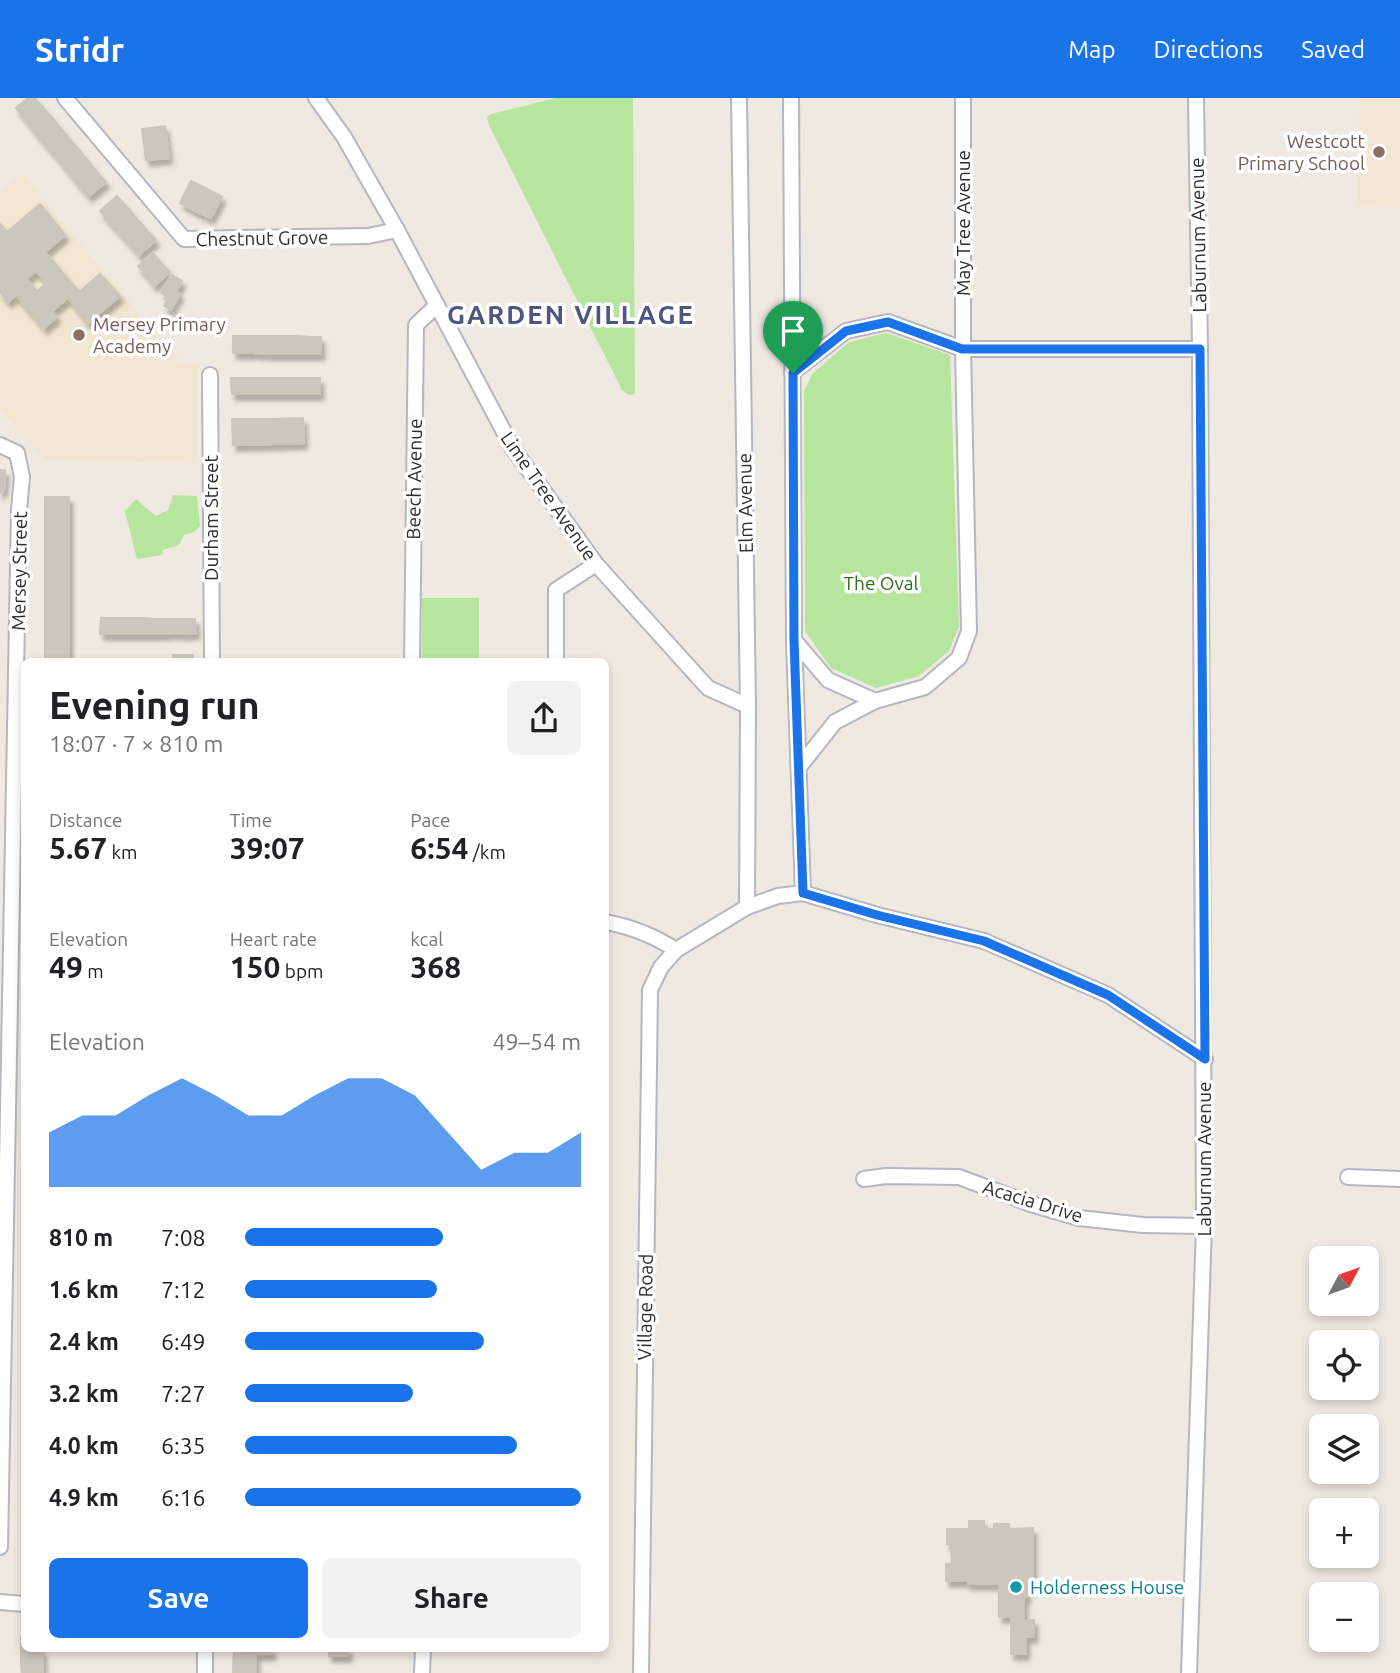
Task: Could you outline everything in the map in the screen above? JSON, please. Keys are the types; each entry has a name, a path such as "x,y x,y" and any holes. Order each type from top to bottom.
{"street":[{"name":"Chestnut Grove","path":"65,98 184,239 368,236 397,230"},
{"name":"Lime Tree Avenue","path":"316,98 344,137 397,230 512,447 596,564 708,688 748,706"},
{"name":"Elm Avenue","path":"739,98 748,706 747,907"},
{"path":"791,98 794,640 803,893"},
{"name":"May Tree Avenue","path":"962,349 963,98"},
{"name":"Laburnum Avenue","path":"1189,1673 1204,1226 1205,1059 1196,98"},
{"name":"Beech Avenue","path":"412,658 416,325 437,305"},
{"path":"793,373 846,331 888,322 962,349 1200,349"},
{"path":"800,766 835,722 876,701 925,687 959,658 969,631 962,349"},
{"name":"Durham Street","path":"210,375 212,658"},
{"name":"Mersey Street","path":"0,1547 6,988 22,477 17,453 1,443"},
{"path":"556,658 556,590 596,564"},
{"path":"794,640 828,680 876,701"},
{"path":"609,923 637,928 676,950 747,907 778,896 803,893 877,915 984,941 1108,995 1205,1059"},
{"name":"Village Road","path":"641,1673 650,990 661,967 676,950"},
{"name":"Acacia Drive","path":"864,1179 886,1176 959,1177 1031,1204 1079,1218 1143,1225 1204,1226"},
{"path":"1348,1177 1400,1179"},
{"path":"0,1602 21,1604"},
{"path":"205,1652 205,1673"},
{"path":"422,1673 423,1652"}],"shaded area":[{"name":"Westcott Primary School","path":"1360,98 1400,98 1400,208 1357,206"},
{"name":"Mersey Primary Academy","path":"22,175 181,363 199,363 197,463 46,460 0,410 0,192"}],"green space":[{"path":"556,98 633,98 635,394 629,395 622,390 489,125 487,117 491,114"},
{"name":"The Oval","path":"886,333 950,355 959,627 949,651 919,676 876,688 831,668 805,631 804,392 812,374 849,342"},
{"path":"173,495 197,496 200,526 194,532 184,535 179,545 163,550 162,555 137,559 125,511 136,499 156,516 168,510"},
{"path":"422,598 479,598 479,658 422,658"}],"building":[{"path":"28,98 35,98 45,110 29,124 16,108"},
{"path":"45,110 54,120 37,134 29,124"},
{"path":"54,120 63,131 46,145 37,134"},
{"path":"165,126 167,142 144,144 142,129"},
{"path":"63,131 71,141 55,155 46,145"},
{"path":"71,141 80,151 63,165 55,155"},
{"path":"167,142 169,158 146,160 144,144"},
{"path":"80,151 89,162 72,176 63,165"},
{"path":"89,162 97,172 80,186 72,176"},
{"path":"97,172 106,182 89,196 80,186"},
{"path":"191,181 207,189 195,211 180,203"},
{"path":"207,189 222,197 211,218 195,211"},
{"path":"117,196 127,207 110,222 100,211"},
{"path":"40,204 65,235 45,252 79,292 100,274 120,296 88,323 68,298 52,311 57,317 44,328 16,295 8,302 0,292 0,224 7,232","holes":["36,271 47,283 37,291 26,279"]},
{"path":"127,207 136,218 120,233 110,222"},
{"path":"136,218 146,229 130,244 120,233"},
{"path":"146,229 156,240 139,255 130,244"},
{"path":"153,253 162,264 147,276 138,266"},
{"path":"162,264 170,272 154,286 147,276"},
{"path":"171,275 182,281 172,299 161,293"},
{"path":"176,292 180,294 171,310 164,306"},
{"path":"233,336 244,336 243,353 233,353"},
{"path":"244,336 255,336 255,353 243,353"},
{"path":"255,336 267,336 267,354 255,353"},
{"path":"267,336 278,336 278,354 267,354"},
{"path":"278,336 288,336 288,354 278,354"},
{"path":"288,336 299,336 299,354 288,354"},
{"path":"299,336 309,337 309,354 299,354"},
{"path":"309,337 321,337 321,354 309,354"},
{"path":"231,378 243,378 243,394 232,394"},
{"path":"243,378 255,378 255,394 243,394"},
{"path":"255,378 266,378 266,394 255,394"},
{"path":"266,378 278,378 277,394 266,394"},
{"path":"278,378 288,378 287,394 277,394"},
{"path":"288,378 298,378 298,394 287,394"},
{"path":"298,378 309,378 309,394 298,394"},
{"path":"309,378 320,378 320,394 309,394"},
{"path":"303,418 304,443 272,444 272,419"},
{"path":"232,419 272,419 272,444 233,445"},
{"path":"0,470 5,470 4,489 0,493"},
{"path":"45,497 69,497 69,510 45,510"},
{"path":"45,510 69,510 69,523 45,523"},
{"path":"45,523 69,523 69,537 45,537"},
{"path":"45,537 69,537 69,550 45,550"},
{"path":"45,550 69,550 69,564 45,563"},
{"path":"45,563 69,564 69,577 45,577"},
{"path":"45,577 69,577 69,590 45,590"},
{"path":"45,590 69,590 69,604 45,604"},
{"path":"45,604 69,604 69,617 45,617"},
{"path":"45,617 69,617 69,630 45,630"},
{"path":"101,618 123,618 123,634 100,634"},
{"path":"123,618 133,618 134,634 123,634"},
{"path":"133,618 144,618 144,634 134,634"},
{"path":"144,618 154,619 154,634 144,634"},
{"path":"154,619 163,619 164,634 154,634"},
{"path":"163,619 174,619 174,633 164,634"},
{"path":"174,619 184,619 184,634 174,633"},
{"path":"184,619 195,619 196,633 184,634"},
{"path":"45,630 69,630 69,644 45,644"},
{"path":"45,644 69,644 69,657 45,657"},
{"path":"173,655 193,655 193,658 173,658"},
{"name":"Holderness House","path":"969,1521 984,1521 984,1529 994,1529 994,1524 1009,1524 1009,1529 1033,1528 1033,1589 1027,1589 1027,1597 1024,1597 1024,1620 1034,1620 1034,1637 1026,1637 1026,1654 1011,1654 1011,1617 999,1617 999,1584 946,1581 946,1564 952,1564 951,1544 947,1544 947,1529 969,1529"},
{"path":"21,1652 43,1652 43,1664 21,1664"},
{"path":"234,1652 272,1652 256,1654 256,1673 233,1672"},
{"path":"329,1652 348,1652 348,1656 329,1656"},
{"path":"21,1664 43,1664 43,1673 22,1673"}],"place":[{"name":"Westcott Primary School","path":"1379,152"},
{"name":"Mersey Primary Academy","path":"79,335"},
{"name":"Holderness House","path":"1016,1587"}],"district":[{"name":"GARDEN VILLAGE","path":"571,314"}],"route":[{"path":"888,322 962,349 1200,349 1205,1059 1108,995 984,941 877,915 803,893 794,640 793,373 846,331 888,322"}]}
